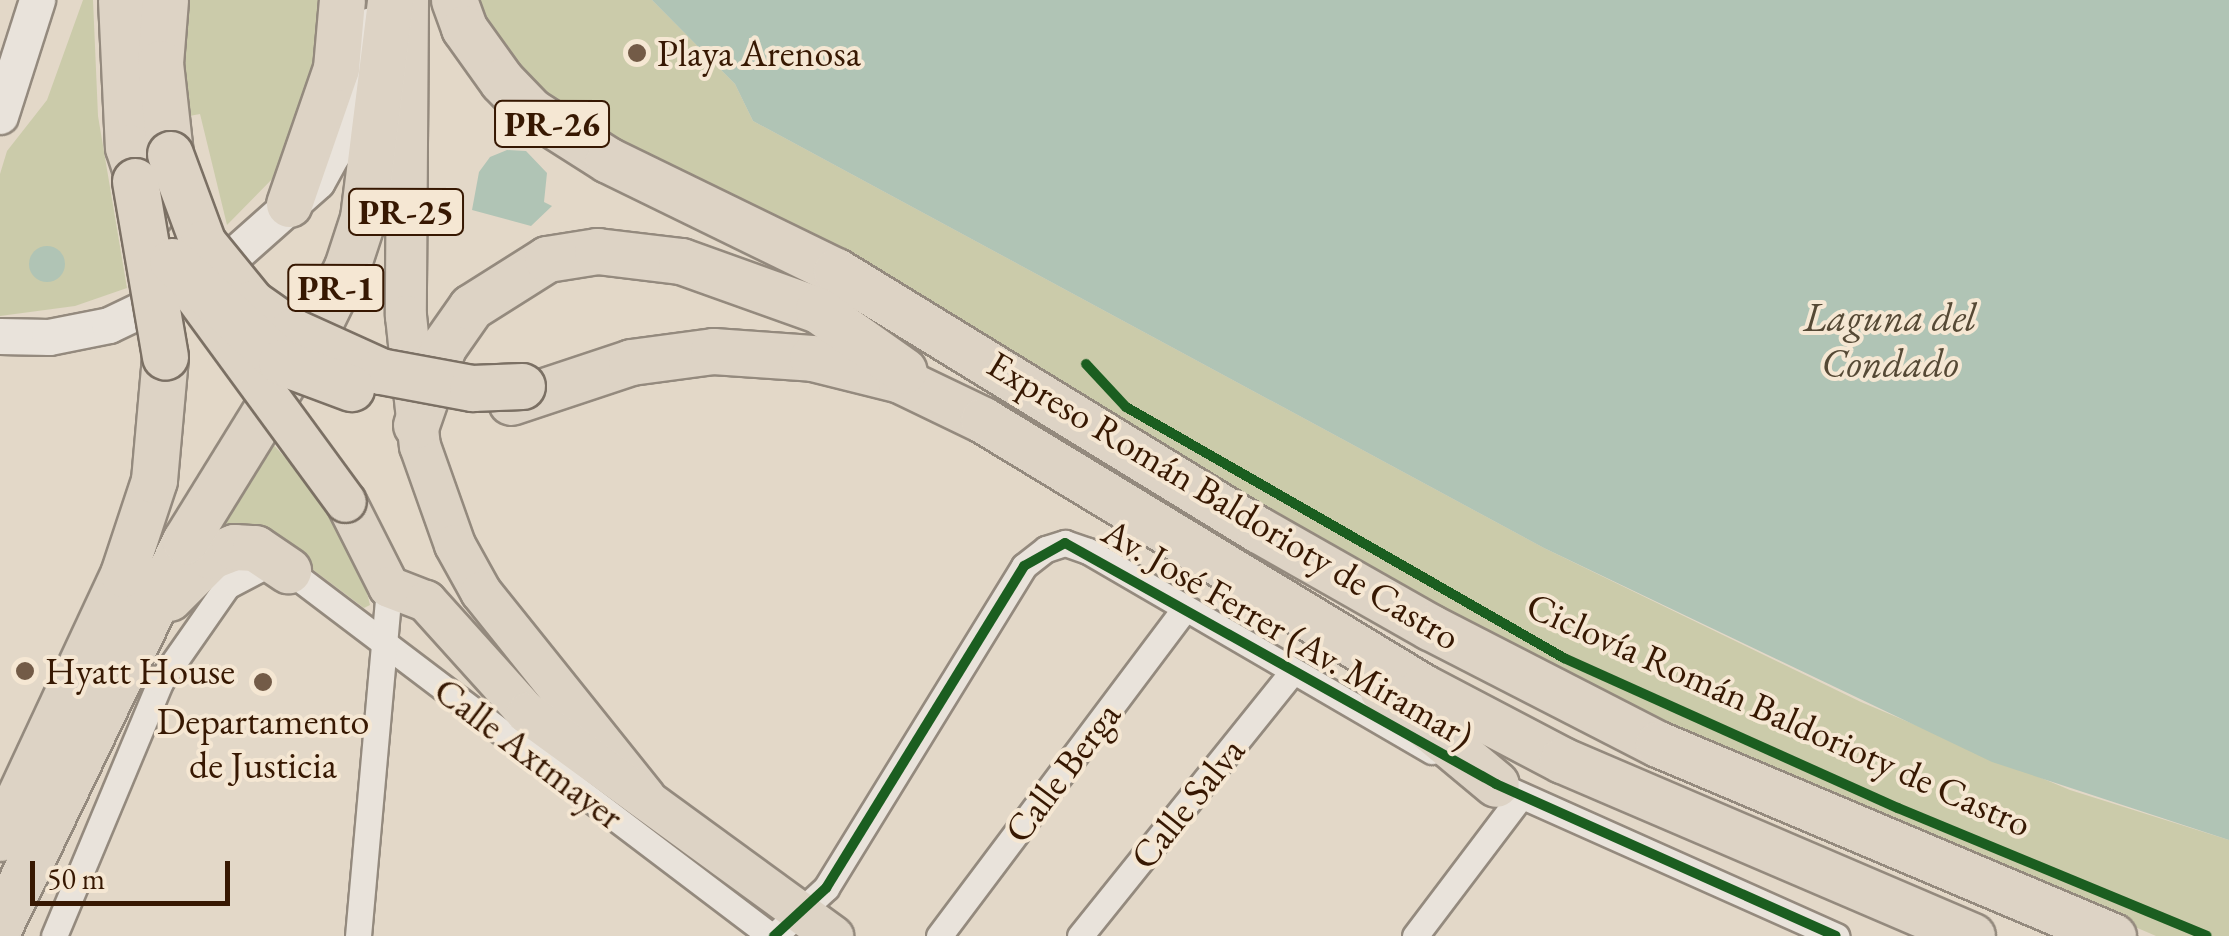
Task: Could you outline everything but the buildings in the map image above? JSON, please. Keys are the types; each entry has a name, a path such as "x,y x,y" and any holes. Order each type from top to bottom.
{"highway":[{"path":"121,0 172,261 250,340 326,382 392,394 517,394"},
{"path":"0,838 123,574 160,448 164,356 152,167 165,0"},
{"path":"289,204 336,68 342,0"},
{"name":"PR-1","path":"0,925 184,540 318,326 346,267 363,218 390,0"},
{"name":"Expreso Román Baldorioty de Castro","path":"454,0 484,60 531,111 617,165 917,317 1396,608 1658,744 2114,936"},
{"path":"152,167 184,204 211,255 252,303 292,331 380,371 517,394"},
{"path":"416,424 443,347 471,307 547,260 597,251 681,261 818,310 883,352 922,388"},
{"name":"Expreso Román Baldorioty de Castro","path":"517,394 574,382 632,362 728,352 812,358 922,388 1294,612 1562,760 1972,936"},
{"path":"144,625 222,552 255,548 288,570"},
{"path":"1294,612 1508,790"}],"main road":[{"path":"0,116 36,0"},
{"path":"0,336 49,336 109,325 209,277 316,180 332,154 375,0"},
{"name":"PR-25","path":"408,0 406,316 416,424 455,546 481,592 646,798 782,928 834,936"},
{"path":"172,261 346,502 389,587"},
{"name":"PR-25","path":"389,587 426,600 527,713 646,798"}],"street":[{"name":"Av. José Ferrer (Av. Miramar)","path":"782,928 826,888 1024,566 1046,548 1065,544 1088,550 1293,671 1508,790 1796,929 1836,936"},
{"path":"54,936 160,682 204,613 247,572 265,566 288,570"},
{"name":"Calle Axtmayer","path":"288,570 384,644 782,928"},
{"path":"358,936 389,587"},
{"name":"Calle Berga","path":"939,936 1185,608"},
{"name":"Calle Salva","path":"1080,936 1293,671"},
{"path":"1416,936 1508,790"}],"shaded area":[{"path":"83,0 93,0 98,116 127,288 75,306 0,316 0,174 7,151 47,100"},
{"path":"184,0 326,0 321,65 280,171 227,225 200,114 184,117"},
{"path":"473,0 652,0 735,84 753,121 1544,548 1861,702 2070,790 2229,840 2229,936 2156,936 1590,692 647,161 555,104 511,63"},
{"path":"264,434 352,533 370,605 364,608 272,539 221,525"}],"water":[{"name":"Laguna del Condado","path":"652,0 2229,0 2229,840 1992,762 1544,548 753,121 735,84"},
{"path":"507,150 526,151 547,173 544,202 552,206 531,226 472,210 479,172 490,157"},
{"path":"47,246 60,251 65,264 60,277 47,282 34,277 29,264 34,251"}],"cycle path":[{"name":"Ciclovía Román Baldorioty de Castro","path":"1086,364 1126,407 1564,658 1898,808 2207,936"},
{"path":"774,936 826,888 1024,566 1065,543 1496,784 1836,936"}],"place":[{"name":"Playa Arenosa","path":"637,53"},
{"name":"Hyatt House","path":"25,671"},
{"name":"Departamento de Justicia","path":"263,682"}]}
